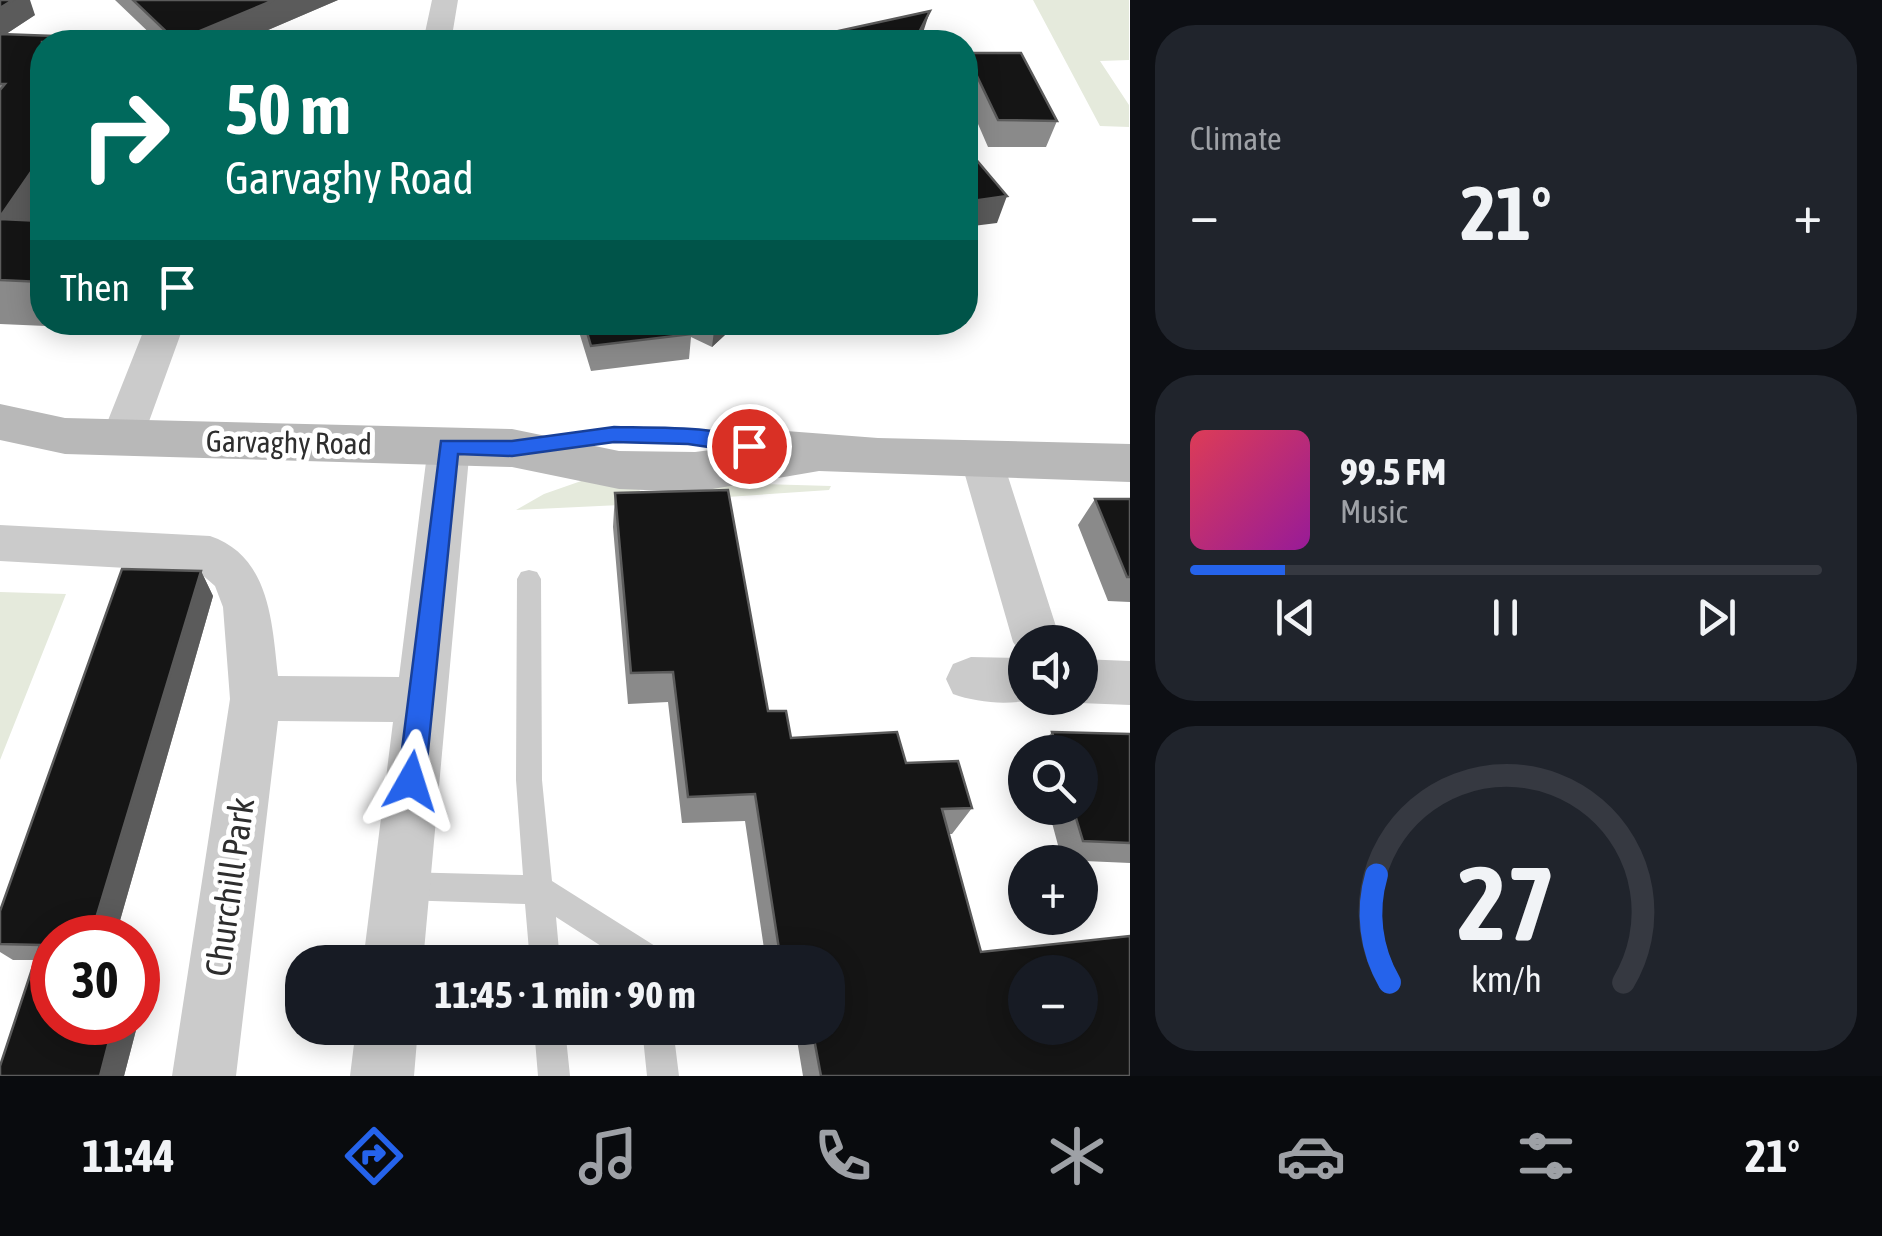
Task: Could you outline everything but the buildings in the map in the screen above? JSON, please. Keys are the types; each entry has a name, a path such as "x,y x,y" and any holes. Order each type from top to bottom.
{"main road":[{"name":"Garvaghy Road","path":"0,422 66,436 512,448 619,470 694,472 810,455 1130,463"},
{"name":"Garvaghy Road","path":"0,449 66,436"}],"street":[{"path":"439,30 445,0"},
{"path":"122,438 161,335"},
{"path":"395,945 449,446"},
{"path":"982,460 1033,625"},
{"name":"Churchill Park","path":"0,544 210,554 233,574 246,607 255,699 204,1076"},
{"path":"971,679 1008,680"},
{"path":"1098,682 1130,683"},
{"path":"255,699 346,696 420,702"},
{"path":"382,1076 385,1045"}],"lane":[{"path":"529,579 529,780 544,945"},
{"path":"401,886 540,890 626,945"},
{"path":"551,1045 554,1076"},
{"path":"660,1045 663,1076"}],"shaded area":[{"path":"1033,0 1129,0 1129,60 1100,61 1129,105 1129,127 1100,126"},
{"path":"584,480 639,482 641,504 516,510 544,494"},
{"path":"693,482 831,486 829,490 683,500"},
{"path":"0,592 66,594 0,760"}],"route":[{"path":"411,781 449,446 512,448 614,435 688,436 749,446"}]}
